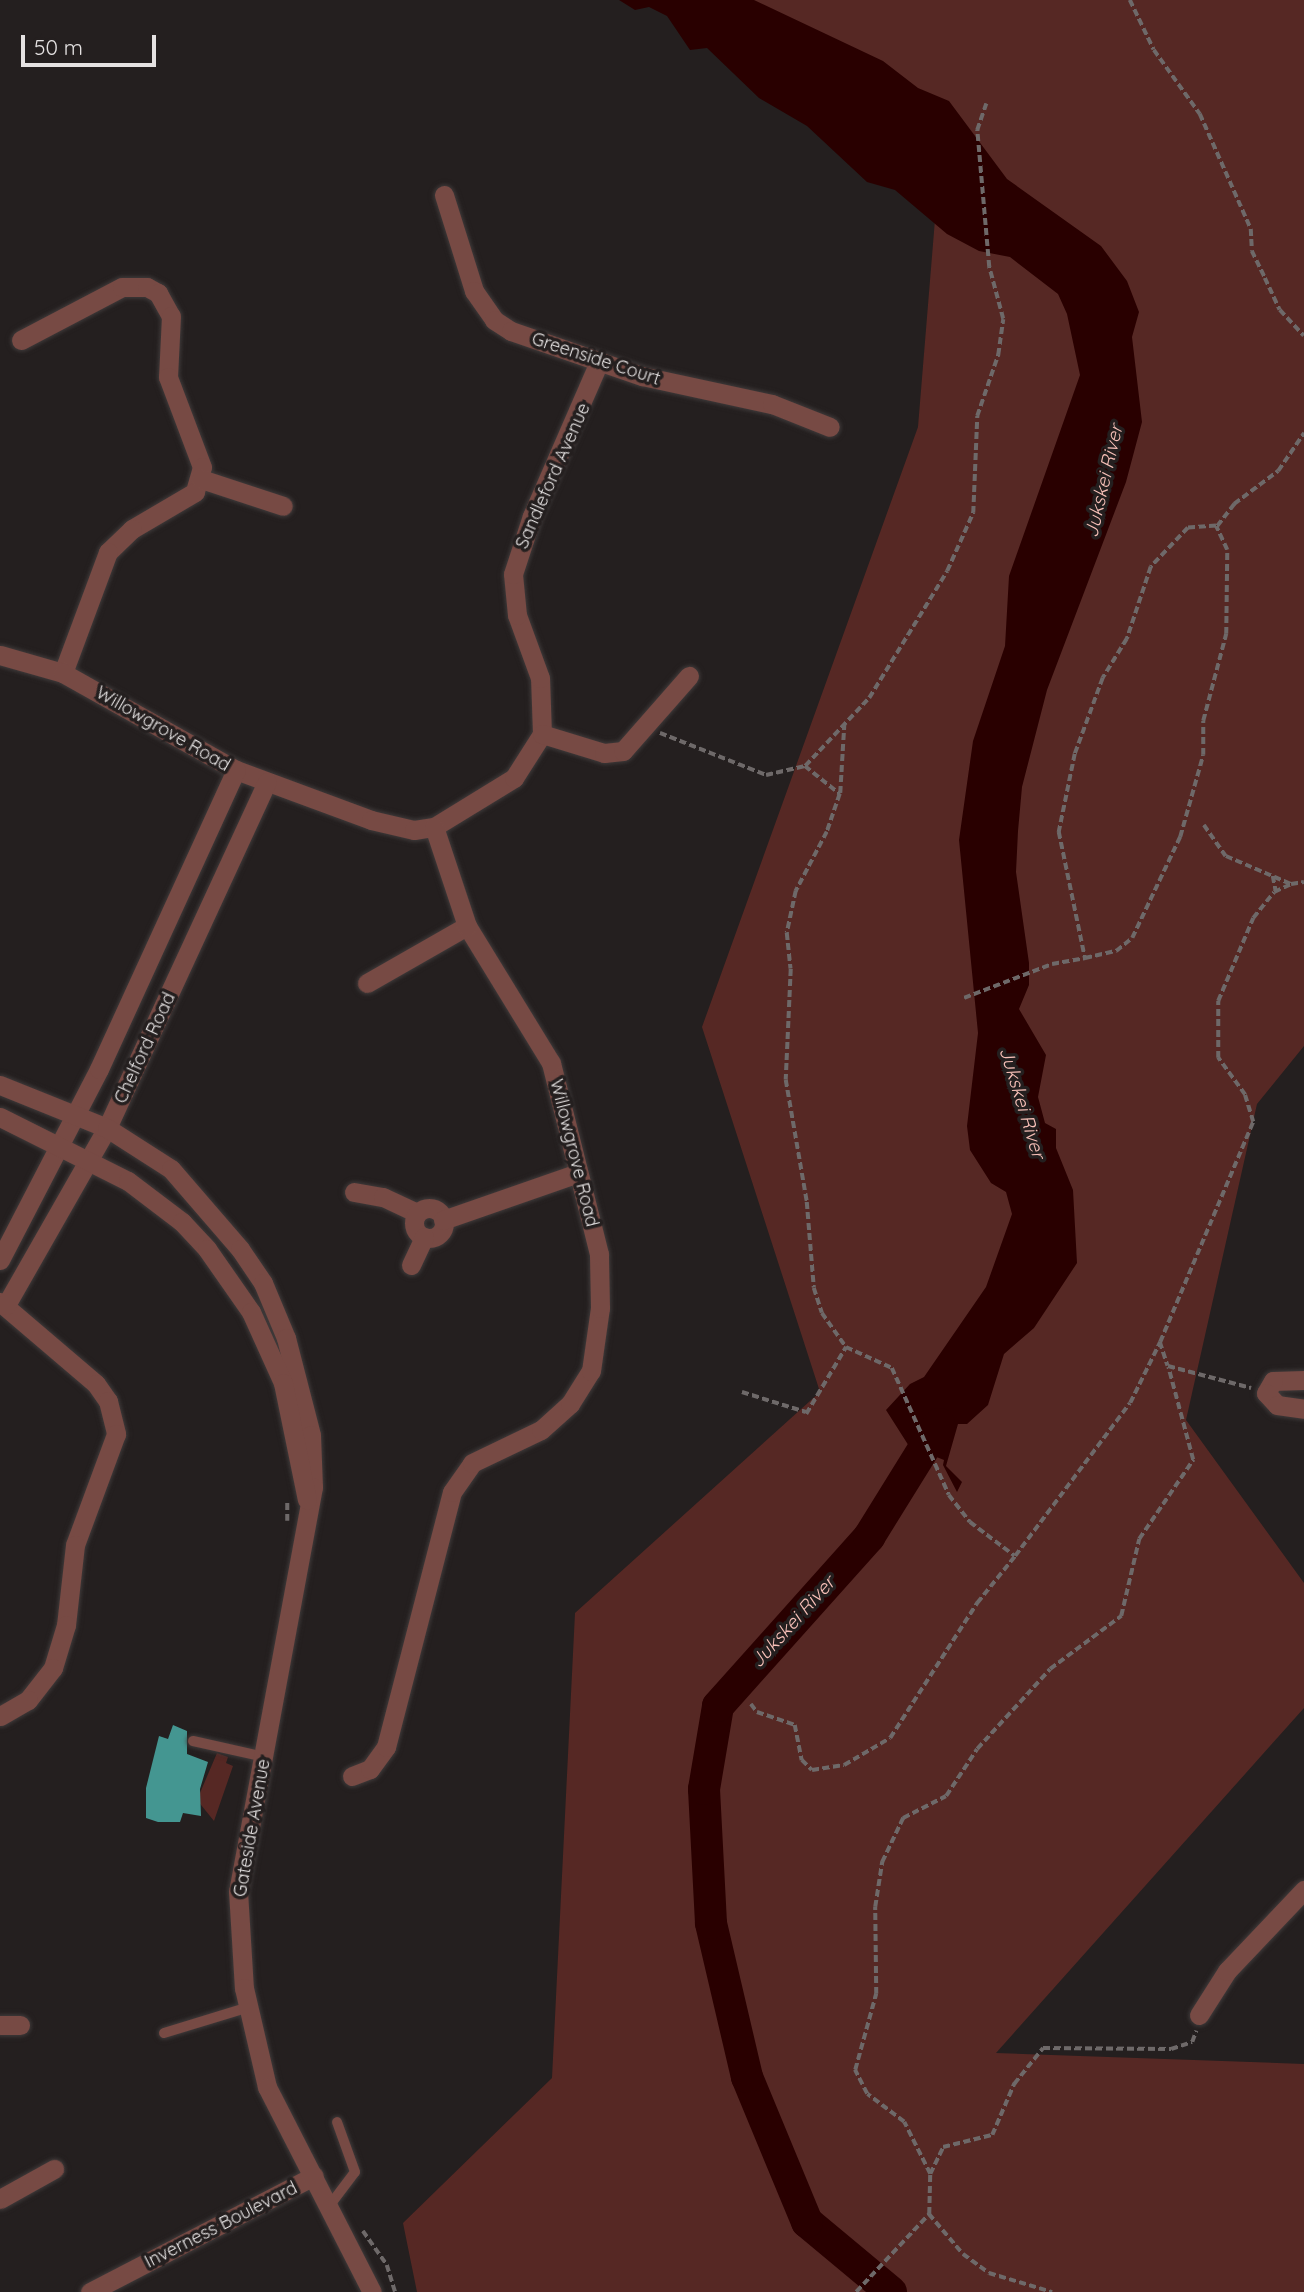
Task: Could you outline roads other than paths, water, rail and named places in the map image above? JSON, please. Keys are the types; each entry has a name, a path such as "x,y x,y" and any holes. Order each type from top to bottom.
{"street":[{"name":"Greenside Court","path":"444,195 474,291 494,320 600,362 750,397 830,427"},
{"path":"20,340 122,287 147,287 158,293 171,316 168,377 199,451 201,479 185,501 132,529 108,552 63,673"},
{"name":"Sandleford Avenue","path":"542,734 540,678 517,615 513,574 532,516 600,362"},
{"path":"201,479 283,506"},
{"name":"Willowgrove Road","path":"0,655 63,673 236,770 371,820 414,830 434,827 467,926 551,1063 601,1274 591,1371 556,1421 488,1453 462,1475 447,1509 386,1747 370,1769 352,1776"},
{"path":"434,827 514,778 542,734 613,754 632,745 689,676"},
{"name":"Chelford Road","path":"0,1260 58,1142 99,1069 236,770"},
{"name":"Chelford Road","path":"3,1304 91,1160 267,782"},
{"path":"367,983 467,926"},
{"name":"Gateside Avenue","path":"0,1084 74,1112 107,1128 153,1155 194,1191 263,1283 286,1338 311,1435 309,1507 265,1757 238,1891 246,2008 267,2087 373,2292"},
{"name":"Gateside Avenue","path":"0,1117 58,1142 91,1160 182,1222 237,1289 283,1383 309,1507"},
{"path":"443,1220 578,1173"},
{"path":"37,1187 64,1201"},
{"path":"354,1192 383,1197 417,1213 432,1208 443,1220"},
{"path":"417,1213 416,1230 424,1237"},
{"path":"424,1237 439,1234 443,1220"},
{"path":"411,1265 424,1237"},
{"path":"0,1716 28,1700 53,1668 66,1625 75,1545 116,1434 108,1401 96,1384 3,1304"},
{"path":"1304,1380 1273,1381 1266,1393 1276,1405 1304,1409"},
{"path":"1199,2015 1218,1982 1294,1911 1304,1890"},
{"path":"0,2199 54,2169"},
{"name":"Inverness Boulevard","path":"90,2292 314,2176"}],"lane":[{"path":"193,1741 265,1757"},
{"path":"164,2034 246,2008"},
{"path":"330,2205 355,2172 337,2122"}],"water":[{"path":"619,0 754,0 883,61 918,88 949,101 1007,179 1101,246 1127,281 1139,312 1132,337 1142,422 1126,482 1047,690 1022,787 1018,831 1016,872 1029,963 1029,985 1019,1009 1046,1055 1038,1097 1045,1123 1056,1129 1056,1148 1073,1190 1077,1263 1034,1328 1004,1354 988,1405 967,1424 958,1424 946,1466 962,1482 957,1492 943,1465 944,1460 934,1456 921,1465 886,1410 910,1384 924,1377 986,1287 1012,1214 1006,1192 991,1183 970,1150 967,1126 978,1033 959,840 973,741 1005,646 1009,576 1080,375 1067,314 1058,294 1010,257 979,251 947,234 895,190 867,182 807,126 759,98 707,48 690,50 667,16 649,7 635,10"}],"waterway":[{"name":"Jukskei River","path":"891,2292 807,2222 747,2077 711,1923 704,1789 718,1706 869,1537 939,1424"}]}
